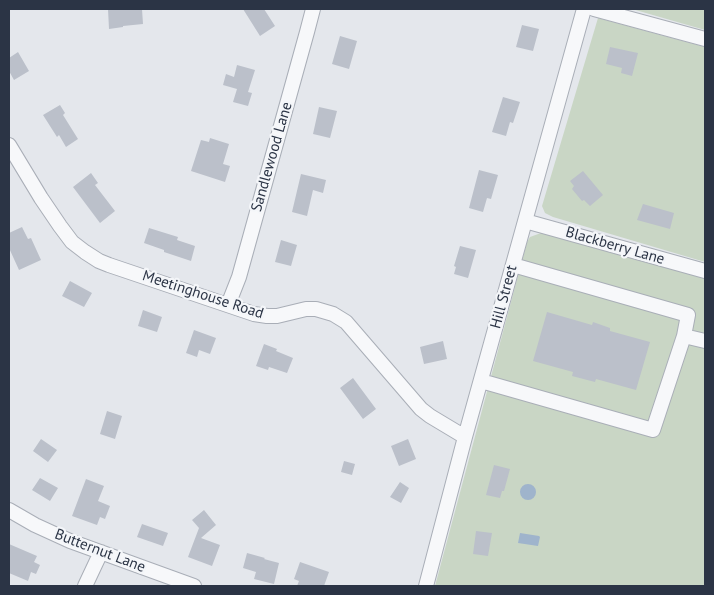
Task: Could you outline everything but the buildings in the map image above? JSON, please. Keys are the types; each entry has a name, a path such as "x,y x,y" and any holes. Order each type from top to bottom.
{"street":[{"name":"Sandlewood Lane","path":"228,305 239,277 313,9"},
{"name":"Hill Street","path":"426,586 465,437 584,9"},
{"path":"594,9 705,39"},
{"name":"Meetinghouse Road","path":"9,145 40,198 72,242 99,261 254,314 277,316 306,309 316,309 340,317 421,409 465,437"},
{"name":"Blackberry Lane","path":"525,221 705,271"},
{"path":"481,381 653,430 684,336 688,314 513,264"},
{"path":"684,336 705,341"},
{"name":"Butternut Lane","path":"9,510 35,525 70,541 194,586"},
{"path":"85,586 100,552"}],"green space":[{"path":"632,9 705,9 705,30"},
{"path":"598,18 705,47 705,262 545,213 542,206"},
{"path":"547,233 705,277 705,586 435,586 527,242 530,237"}],"water":[{"path":"528,484 534,486 536,492 534,498 528,500 522,498 520,492 522,486"},
{"path":"520,533 539,536 538,546 518,543"}]}
